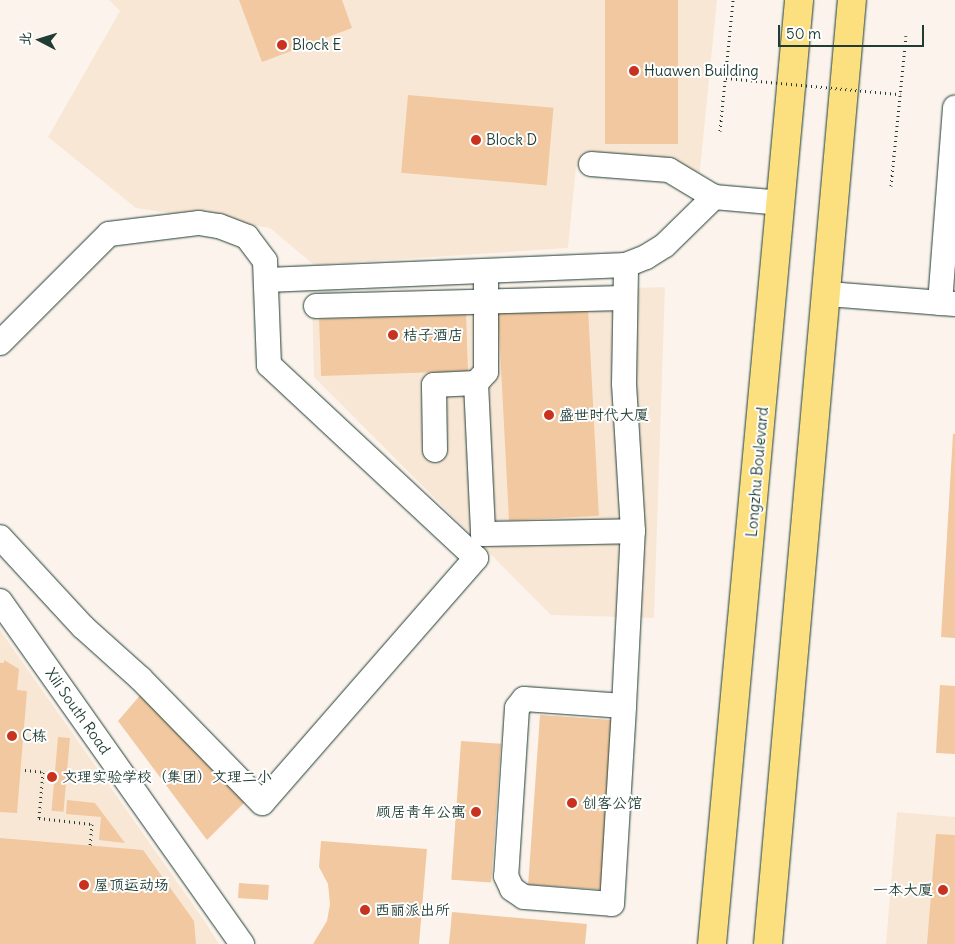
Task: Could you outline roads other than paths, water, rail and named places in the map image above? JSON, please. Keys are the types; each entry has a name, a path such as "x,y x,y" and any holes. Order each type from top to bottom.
{"main road":[{"name":"Longzhu Boulevard","path":"712,944 782,203 799,0"},
{"path":"768,944 828,294 852,0"}],"street":[{"path":"828,294 947,304 955,108"},
{"path":"591,164 669,170 714,197 782,203"},
{"path":"267,280 626,265 646,257 665,245 714,197"},
{"path":"0,343 109,234 179,223 219,226 247,237 258,248 266,261 269,365 476,558 262,803 141,679 83,626 0,537"},
{"path":"624,706 524,699 517,708 506,876 512,888 524,897 612,904 624,706 634,531 624,384 623,298 626,265"},
{"path":"486,270 486,372 476,383 483,534 634,531"},
{"path":"316,306 623,298"},
{"path":"435,450 434,385 476,383"},
{"name":"Xili South Road","path":"0,600 242,944"}],"place":[{"name":"Block E","path":"282,45"},
{"name":"Huawen Building","path":"634,71"},
{"name":"Block D","path":"476,140"},
{"name":"桔子酒店","path":"393,335"},
{"name":"盛世时代大厦","path":"549,415"},
{"name":"C栋","path":"12,736"},
{"name":"文理实验学校（集团）文理二小","path":"52,777"},
{"name":"创客公馆","path":"572,803"},
{"name":"顾居青年公寓","path":"476,812"},
{"name":"屋顶运动场","path":"84,885"},
{"name":"一本大厦","path":"943,890"},
{"name":"西丽派出所","path":"365,910"}]}
